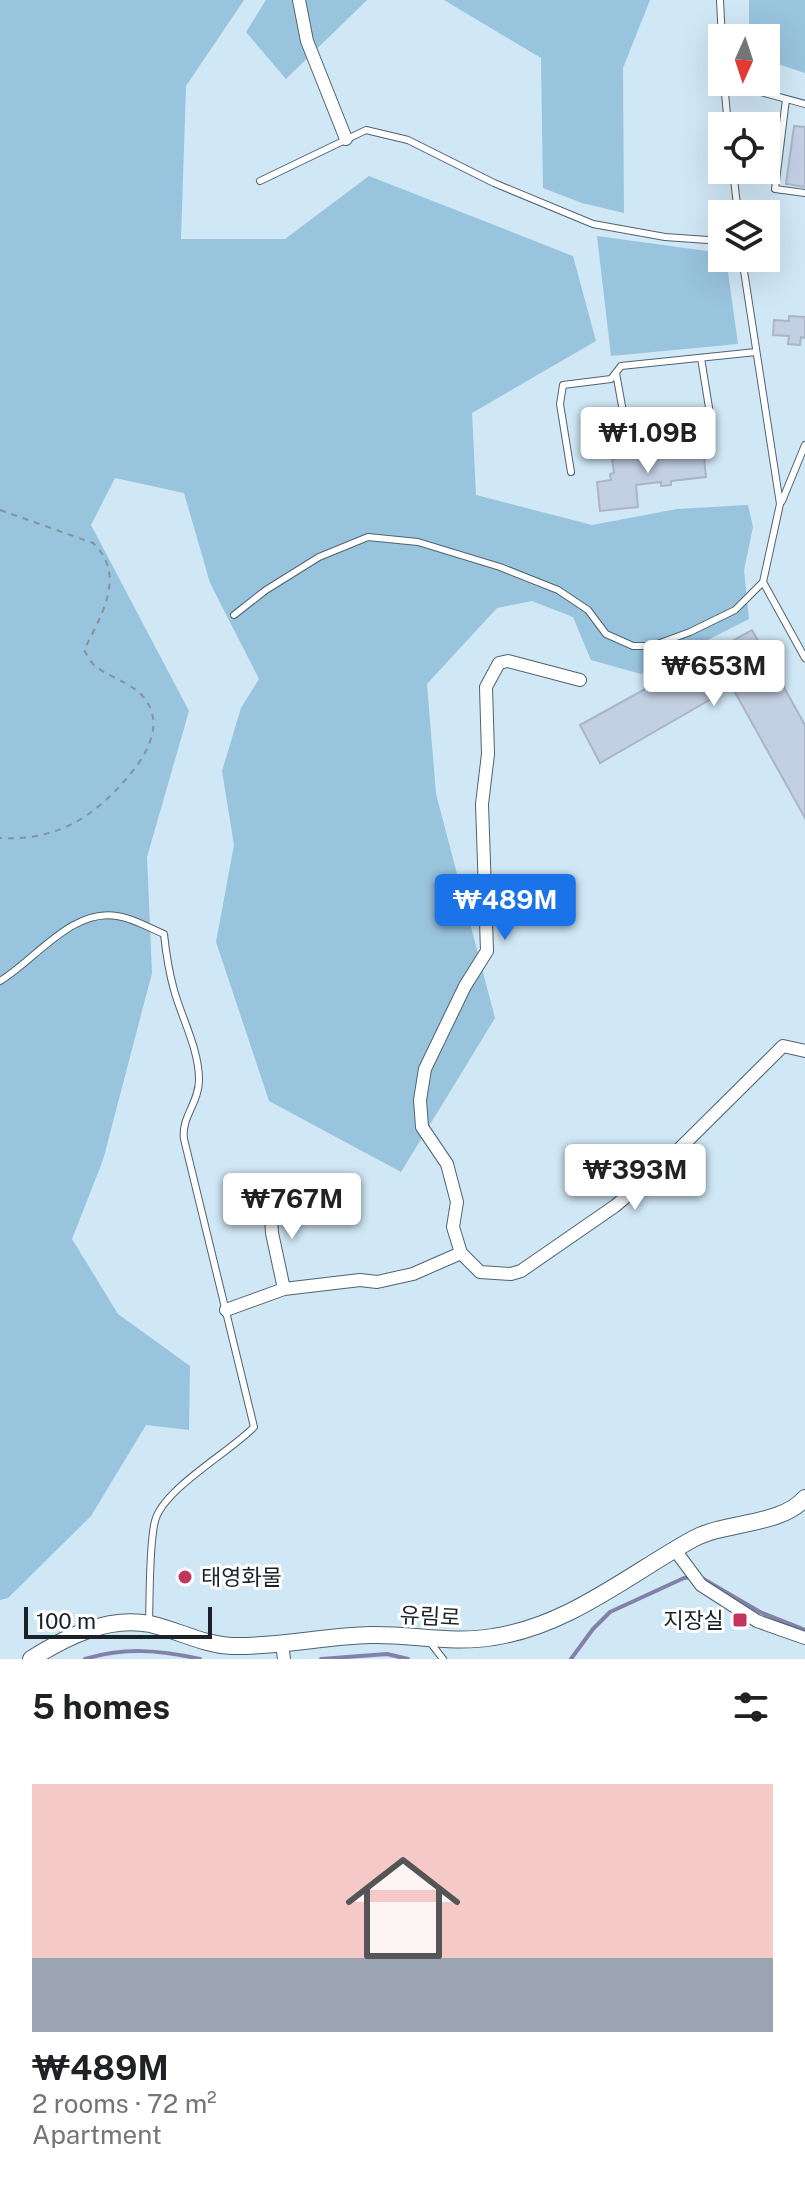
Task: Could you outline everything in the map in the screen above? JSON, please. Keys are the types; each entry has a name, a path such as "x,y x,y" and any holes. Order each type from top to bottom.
{"street":[{"path":"299,0 307,41 346,139"},
{"path":"580,680 508,661 499,663 486,687 488,754 482,804 487,951 465,986 425,1069 420,1100 422,1127 447,1164 457,1202 453,1227 461,1253 480,1272 511,1274 521,1271 615,1206 656,1172 783,1046 805,1051"},
{"path":"270,1199 272,1233 284,1289"},
{"path":"226,1310 284,1289 360,1280 377,1282 413,1274 461,1253"},
{"name":"유림로","path":"31,1659 68,1636 95,1628 149,1624 228,1646 283,1653 375,1635 466,1641 497,1637 539,1625 607,1593 680,1556 725,1526 777,1514 805,1498"},
{"path":"680,1556 701,1585 757,1621 805,1638"}],"lane":[{"path":"720,0 721,24"},
{"path":"775,96 805,104"},
{"path":"786,99 775,189 805,193"},
{"path":"260,181 366,130 408,140 494,183 593,224 665,237 708,240"},
{"path":"744,272 780,504"},
{"path":"571,472 560,404 563,385 611,379 621,366 756,352"},
{"path":"616,373 626,428 711,420 701,358"},
{"path":"234,615 266,590 319,557 368,537 418,542 500,567 558,590 588,610 606,634 633,646 652,646 735,610 763,582 780,504 805,445"},
{"path":"796,465 805,464"},
{"path":"763,582 805,658"},
{"path":"0,981 74,926 97,915 119,916 164,934 174,990 191,1039 199,1079 196,1096 182,1125 254,1427 240,1442 198,1471 165,1504 155,1520 149,1624"},
{"path":"429,1639 443,1659"}],"path":[{"path":"0,510 93,543 103,552 108,566 109,596 84,650 93,665 145,697 153,712 152,736 144,757 115,795 97,810 42,836 0,838"}],"shaded area":[{"path":"0,0 244,0 186,86 181,239 285,239 369,176 573,256 596,341 472,413 476,495 592,525 677,509 748,505 753,527 744,570 749,619 641,674 591,660 573,617 532,601 497,608 427,684 436,794 495,1018 401,1172 269,1101 216,942 234,845 222,771 241,708 259,679 210,583 184,493 115,478 91,525 189,711 147,857 152,973 103,1160 72,1239 118,1314 190,1366 189,1430 146,1425 91,1516 8,1598 0,1600"},
{"path":"266,0 367,0 286,79 246,32"},
{"path":"444,0 650,0 623,68 624,213 582,203 543,188 541,58"},
{"path":"749,0 805,0 805,73 780,65 780,24 749,24"},
{"path":"597,236 708,251 708,272 728,272 738,344 611,356"}],"building":[{"path":"794,126 805,127 805,187 786,184"},
{"path":"789,316 805,317 805,338 801,337 800,345 788,344 789,336 773,335 774,320 789,321"},
{"path":"672,442 673,452 703,449 706,477 671,481 671,485 661,486 661,482 636,485 638,507 600,511 597,482 611,480 610,474 614,473 612,459 660,453 659,444"},
{"path":"752,630 805,725 805,818 732,687 600,763 580,725"}],"waterway":[{"path":"571,1659 610,1612 692,1577"},
{"path":"700,1577 760,1612 805,1630"},
{"path":"85,1659 142,1651 200,1659"},
{"path":"321,1659 387,1654 408,1659"}],"place":[{"name":"태영화물","path":"185,1577"},
{"name":"지장실","path":"740,1620"}]}
